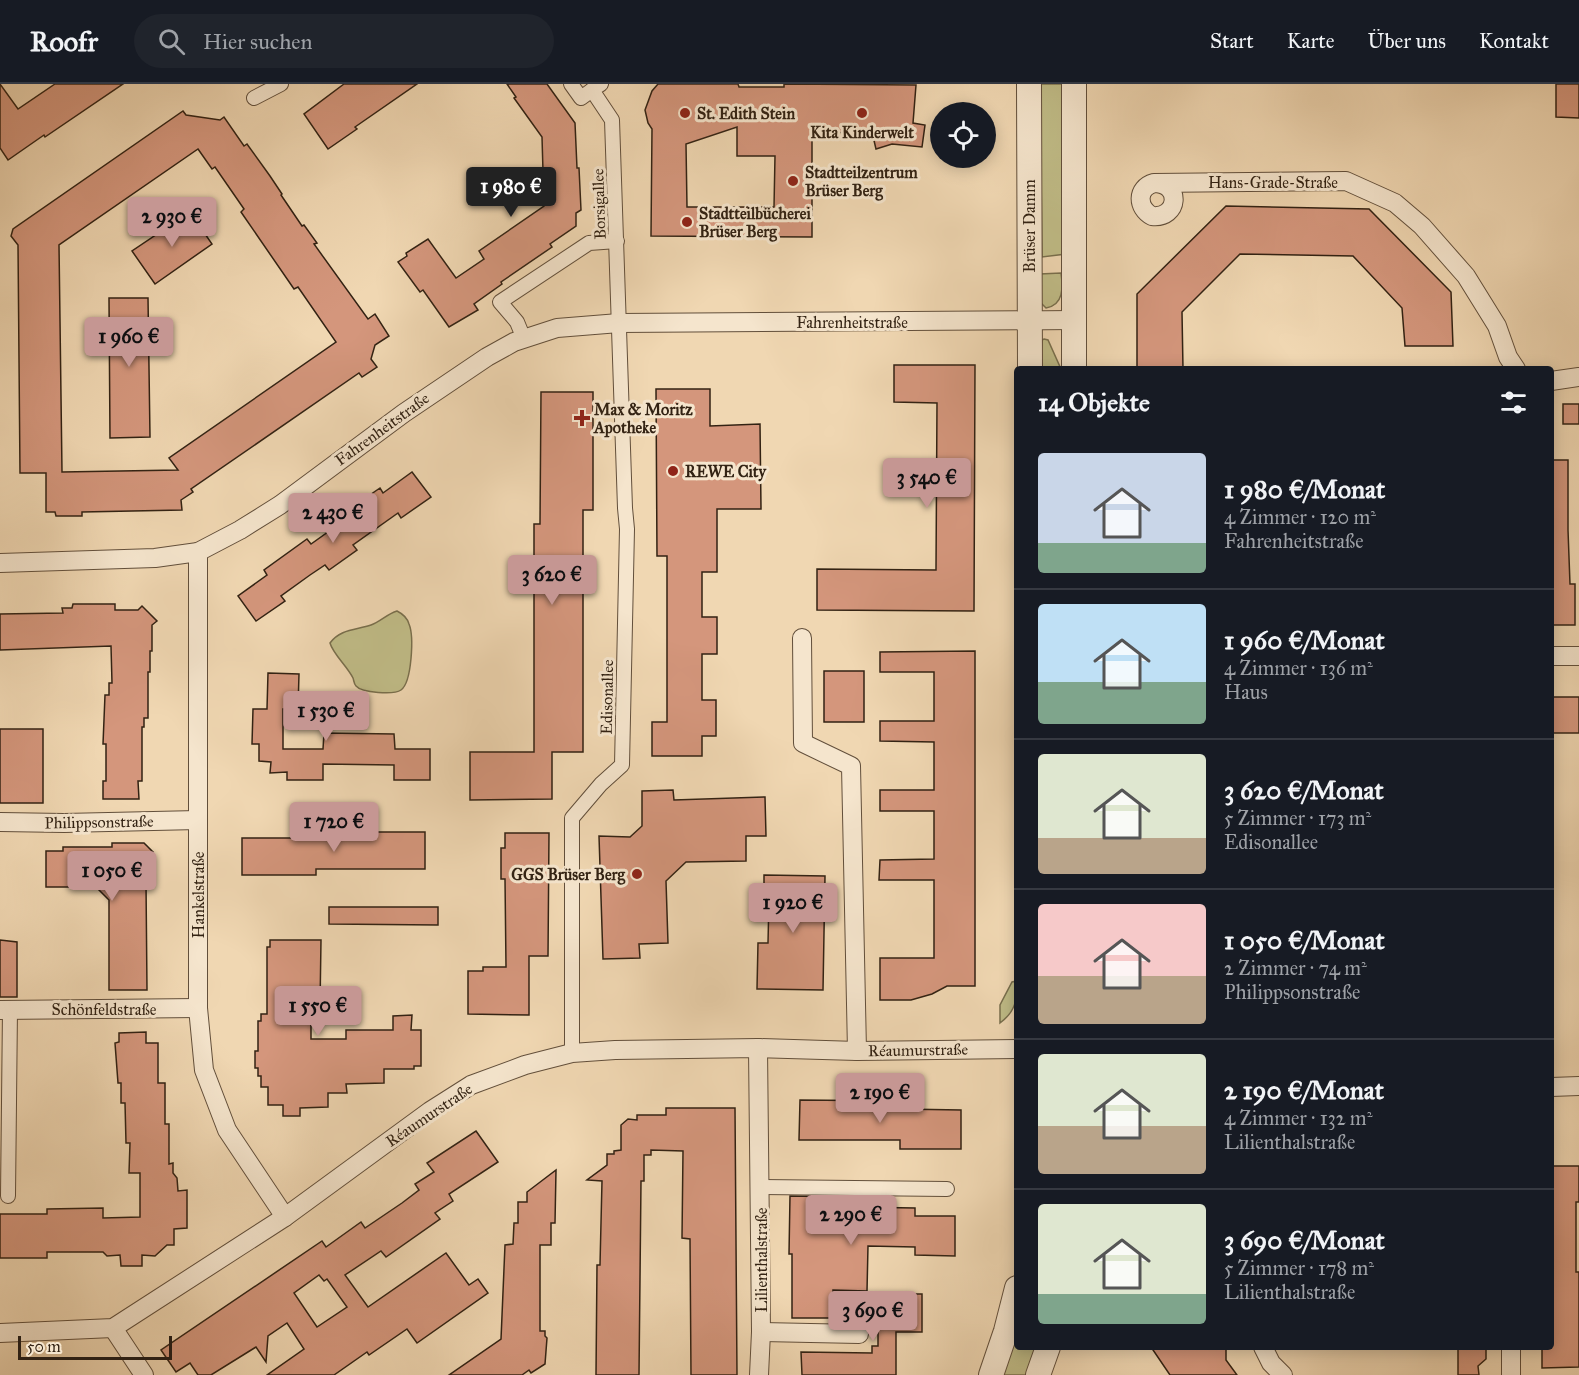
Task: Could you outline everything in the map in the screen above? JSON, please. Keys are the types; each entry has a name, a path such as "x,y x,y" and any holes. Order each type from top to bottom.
{"street":[{"path":"254,98 280,84"},
{"name":"Borsigallee","path":"571,84 581,98 596,87 612,120 619,322"},
{"name":"Brüser Damm","path":"1029,84 1030,366"},
{"path":"1074,84 1074,366"},
{"name":"Hans-Grade-Straße","path":"1154,183 1346,181 1395,203 1422,226 1466,276 1497,326 1508,357 1514,366"},
{"path":"524,339 517,322 500,302 590,243 617,242"},
{"name":"Fahrenheitstraße","path":"0,563 155,558 198,552 280,505 449,381 487,357 524,339 557,328 619,322 1074,320"},
{"name":"Edisonallee","path":"573,1053 572,818 601,784 622,765 627,529 619,322"},
{"path":"1554,381 1579,377"},
{"name":"Hankelstraße","path":"198,552 198,1008 204,1070 227,1130 285,1217"},
{"path":"802,638 803,743 851,766 857,1051"},
{"path":"1554,656 1579,656"},
{"name":"Philippsonstraße","path":"0,822 198,820"},
{"name":"Schönfeldstraße","path":"8,1196 5,1010 198,1008"},
{"name":"Lilienthalstraße","path":"758,1048 761,1187 759,1375"},
{"name":"Réaumurstraße","path":"113,1328 285,1217 430,1111 471,1085 525,1065 573,1053 615,1050 1014,1049"},
{"path":"1554,1087 1579,1086"},
{"name":"Lilienthalstraße","path":"761,1187 947,1189"},
{"path":"991,1375 1014,1300"},
{"path":"0,1333 113,1328 144,1375"},
{"name":"Lilienthalstraße","path":"761,1332 859,1334"},
{"path":"1038,1375 1047,1350"},
{"path":"1264,1350 1271,1363 1282,1375"},
{"path":"1511,1375 1512,1350"}],"shaded area":[{"path":"1040,84 1063,84 1066,254 1042,257"},
{"path":"1061,273 1061,295 1056,303 1046,308 1040,302 1040,274"},
{"path":"1042,340 1048,340 1060,366 1040,366"},
{"path":"397,611 407,619 411,630 410,669 405,685 397,692 385,693 359,688 330,643 343,632 371,625"},
{"path":"1014,982 1014,1005 1000,1023 1000,1005"},
{"path":"1014,1341 1014,1350 1035,1350 1027,1375 1002,1375"}],"building":[{"path":"0,84 18,109 55,84 123,84 8,160 0,148"},
{"path":"344,84 417,84 355,127 357,129 328,149 304,114"},
{"path":"507,84 547,84 575,123 581,210 576,213 576,226 550,244 552,247 501,282 502,284 474,304 478,310 449,327 423,290 420,292 398,262 407,256 406,253 428,239 456,278 484,259 479,251 544,206 542,137 514,98 516,97"},
{"path":"658,84 738,84 739,87 784,87 784,84 916,85 913,123 925,125 922,147 892,144 876,149 872,132 812,133 812,237 651,236 652,129 645,110 652,91","holes":["737,127 737,156 775,156 774,207 687,207 686,144"]},
{"path":"1556,84 1579,84 1579,118 1556,117"},
{"path":"183,111 186,115 220,120 224,117 244,146 247,144 270,176 302,226 304,225 317,243 314,244 368,319 375,314 389,336 375,345 371,359 377,367 362,377 359,373 191,489 193,492 181,500 182,510 82,512 82,516 56,516 55,512 46,512 46,473 20,473 18,245 11,236 13,229","holes":["198,149 212,169 215,167 244,209 241,212 294,289 298,287 336,342 169,458 178,470 62,472 59,245"]},
{"path":"1226,206 1369,209 1451,292 1453,346 1405,346 1402,308 1353,256 1240,254 1182,312 1183,366 1137,366 1137,294"},
{"path":"190,212 212,244 155,284 132,251"},
{"path":"109,298 148,298 150,437 110,438"},
{"path":"894,365 975,365 974,611 817,610 817,569 936,570 937,403 894,402"},
{"path":"656,389 710,389 710,426 760,424 761,509 717,509 717,572 702,572 702,617 717,617 717,654 702,654 702,700 716,700 716,736 702,736 702,756 652,756 652,722 667,722 667,556 657,556"},
{"path":"541,392 593,392 593,510 583,510 583,752 552,752 552,799 470,800 470,752 534,752 534,524 540,524"},
{"path":"1563,404 1579,404 1579,424 1563,424"},
{"path":"1554,460 1568,460 1570,584 1575,584 1575,625 1554,625"},
{"path":"412,472 431,497 401,518 398,513 353,545 357,550 329,570 325,565 310,575 281,596 285,601 256,621 238,596 267,575 264,570 307,539 311,544 339,524 335,519 380,488 383,493"},
{"path":"73,604 115,604 115,610 138,610 142,606 157,621 152,625 152,651 150,651 150,672 148,672 148,718 144,718 144,727 142,727 142,781 138,781 139,799 103,799 103,781 106,781 106,744 103,744 105,695 109,695 109,683 112,683 111,646 0,650 0,614 63,613 62,608 72,608"},
{"path":"975,651 975,986 947,986 932,994 911,1000 880,1000 880,958 934,958 934,880 879,880 880,860 934,859 934,811 880,811 880,790 934,790 934,742 880,741 880,721 934,721 934,672 880,672 880,652"},
{"path":"824,671 864,671 864,722 824,722"},
{"path":"268,673 299,674 298,709 283,709 283,749 323,749 324,733 394,734 395,749 430,749 430,780 394,780 394,765 323,764 323,780 287,780 287,772 270,773 271,762 259,761 259,744 252,744 253,709 267,709"},
{"path":"1554,697 1579,697 1579,733 1554,733"},
{"path":"0,729 43,729 43,803 0,803"},
{"name":"GGS Brüser Berg","path":"673,790 674,800 765,797 766,836 746,836 746,861 686,862 666,881 668,943 639,944 640,958 603,959 599,836 630,837 642,826 642,791"},
{"path":"316,832 425,832 425,869 316,869 316,875 242,875 242,838 316,838"},
{"path":"505,833 549,833 548,956 529,956 529,1015 468,1014 468,971 483,971 483,967 506,967 505,879 501,879 501,848 505,848"},
{"path":"112,843 144,843 153,852 145,859 148,862 137,873 146,883 147,990 109,990 109,900 96,887 46,887 46,851 63,851 63,847 112,847"},
{"path":"764,875 825,876 823,990 757,989 758,943 768,943 769,899 764,899"},
{"path":"329,907 438,907 438,925 329,924"},
{"path":"0,940 17,942 17,997 0,997"},
{"path":"270,940 321,940 320,1006 311,1006 311,1039 346,1039 346,1030 393,1030 393,1016 412,1015 411,1030 421,1030 421,1066 414,1066 414,1069 384,1069 384,1083 346,1084 347,1093 328,1093 328,1107 300,1108 300,1116 283,1116 283,1105 268,1105 268,1087 261,1087 261,1076 258,1076 258,1068 255,1068 255,1051 258,1051 258,1021 261,1021 261,1014 267,1014 267,947 270,947"},
{"path":"146,1032 146,1043 158,1043 158,1083 165,1083 165,1124 169,1124 169,1164 173,1163 178,1191 187,1190 187,1228 174,1229 174,1245 167,1245 155,1256 142,1255 142,1266 121,1266 120,1255 107,1256 103,1252 47,1252 47,1258 0,1258 0,1214 47,1214 47,1209 103,1208 103,1218 140,1217 140,1173 129,1173 130,1143 126,1143 125,1103 121,1103 121,1083 118,1083 115,1043 119,1042 119,1033"},
{"path":"800,1100 901,1101 901,1109 961,1110 961,1149 900,1149 900,1140 799,1140"},
{"path":"666,1108 735,1108 737,1375 691,1375 690,1239 682,1238 683,1151 651,1150 651,1155 644,1155 644,1181 641,1181 639,1375 596,1375 597,1265 600,1265 602,1181 587,1180 607,1165 607,1154 614,1154 614,1151 621,1150 621,1125 628,1119 637,1120 637,1115 666,1115"},
{"path":"476,1131 498,1162 449,1194 453,1201 435,1213 440,1219 386,1257 381,1251 345,1275 368,1307 446,1253 469,1285 478,1279 488,1293 417,1343 407,1329 369,1355 367,1352 334,1375 267,1375 304,1349 287,1323 268,1336 266,1362 256,1347 211,1375 198,1375 190,1363 176,1372 161,1350 322,1241 326,1247 361,1222 365,1228 402,1203 419,1190 415,1184 434,1172 427,1163","holes":["319,1275 324,1281 327,1279 347,1307 317,1327 294,1293"]},
{"path":"1554,1166 1579,1166 1579,1202 1576,1202 1576,1272 1579,1272 1579,1367 1542,1368 1542,1350 1554,1350"},
{"path":"556,1170 555,1223 551,1223 551,1245 540,1245 540,1331 545,1331 547,1338 545,1364 531,1373 529,1370 522,1375 449,1375 501,1339 505,1245 513,1244 514,1223 518,1223 518,1202 527,1202 527,1192"},
{"path":"790,1196 854,1197 854,1207 915,1208 915,1216 955,1216 955,1256 915,1255 915,1247 868,1246 867,1291 833,1290 832,1318 792,1318 792,1254 789,1254"},
{"path":"878,1294 922,1294 922,1332 896,1332 896,1375 802,1375 801,1352 872,1353 872,1346 878,1346"},
{"path":"1153,1350 1226,1350 1226,1360 1237,1375 1170,1375"},
{"path":"1458,1350 1486,1350 1486,1359 1478,1366 1479,1375 1458,1375"}],"place":[{"name":"St. Edith Stein","path":"685,113"},
{"name":"Kita Kinderwelt","path":"862,113"},
{"name":"Stadtteilzentrum Brüser Berg","path":"793,181"},
{"name":"Stadtteilbücherei Brüser Berg","path":"687,222"},
{"name":"Max & Moritz Apotheke","path":"582,418"},
{"name":"REWE City","path":"673,471"},
{"name":"GGS Brüser Berg","path":"637,874"}]}
